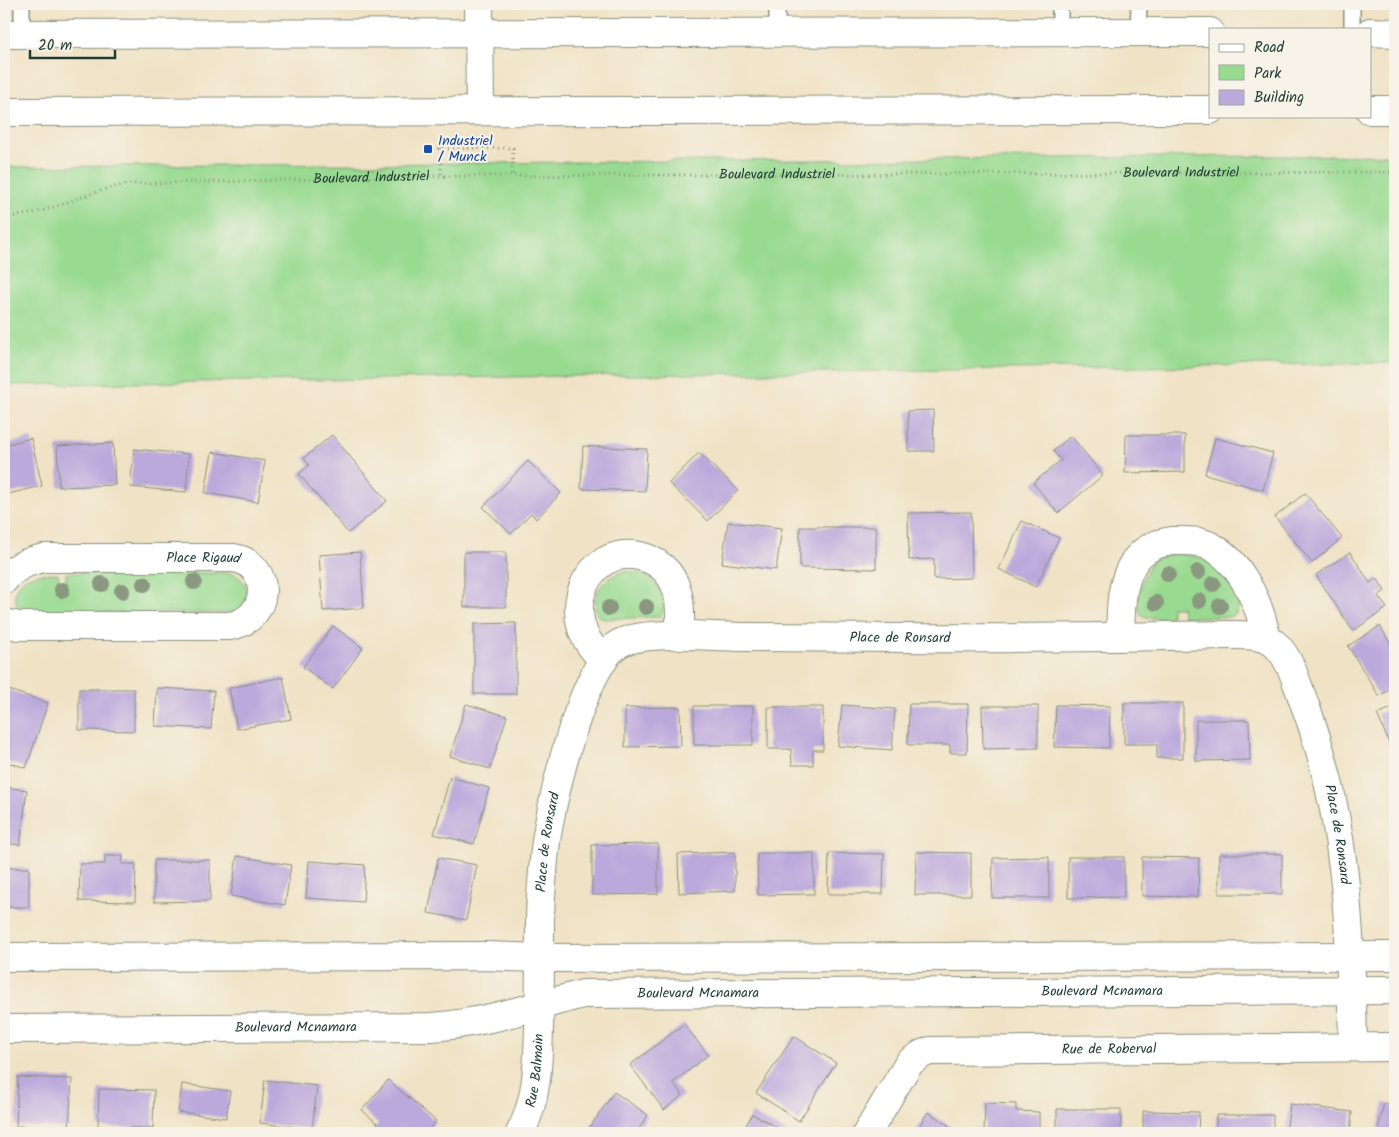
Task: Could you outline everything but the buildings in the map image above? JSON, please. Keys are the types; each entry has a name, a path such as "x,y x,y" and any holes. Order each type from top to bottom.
{"street":[{"path":"479,4 480,111"},
{"path":"13,34 1209,32"},
{"path":"1372,32 1395,32"},
{"path":"4,112 1209,110"},
{"path":"1372,110 1395,110"},
{"path":"1120,637 1122,594 1126,579 1135,561 1155,544 1186,540 1212,547 1233,565 1247,585 1256,603 1262,618 1266,639"},
{"path":"604,660 596,653 584,634 580,623 579,601 584,584 594,569 601,563 618,556 635,555 644,557 653,561 672,579 680,606 680,636"},
{"name":"Place Rigaud","path":"4,580 21,565 44,558 234,558 246,562 256,571 262,593 259,607 255,614 243,623 229,626 19,626 4,623"},
{"name":"Place de Ronsard","path":"540,1005 543,875 551,810 578,715 595,674 614,648 626,640 680,636 907,638 1230,635 1266,639 1277,646 1288,663 1310,716 1326,767 1342,851 1351,956 1353,1046"},
{"path":"4,957 1395,956"},
{"name":"Boulevard Mcnamara","path":"4,1029 432,1028 476,1022 583,994 1395,990"},
{"name":"Rue Balmain","path":"520,1133 534,1098 540,1005"},
{"name":"Rue de Roberval","path":"867,1133 909,1063 930,1051 1395,1047"}],"lane":[{"path":"13,34 22,4"},
{"path":"776,4 777,33"},
{"path":"1060,4 1060,33"},
{"path":"1138,32 1139,4"},
{"path":"1352,4 1352,28"}],"path":[{"path":"441,148 441,176"},
{"name":"Boulevard Industriel","path":"428,149 513,148 512,176"},
{"name":"Boulevard Industriel","path":"4,217 36,213 110,187 130,184 441,176 1395,172"}],"green space":[{"path":"1395,155 1395,363 4,385 4,167"},
{"path":"1180,554 1202,558 1222,572 1239,597 1240,602 1236,614 1230,617 1183,617 1181,607 1171,607 1171,617 1151,618 1141,614 1138,602 1139,594 1147,570 1154,560 1160,557"},
{"path":"627,571 646,576 659,589 664,606 660,617 603,619 597,615 596,599 601,586 612,576"},
{"path":"46,573 58,573 60,583 66,583 66,573 232,573 244,582 247,594 243,605 230,613 27,612 18,605 15,596 16,591 21,582 26,578"}],"place":[{"name":"Industriel / Munck","path":"428,149"}]}
